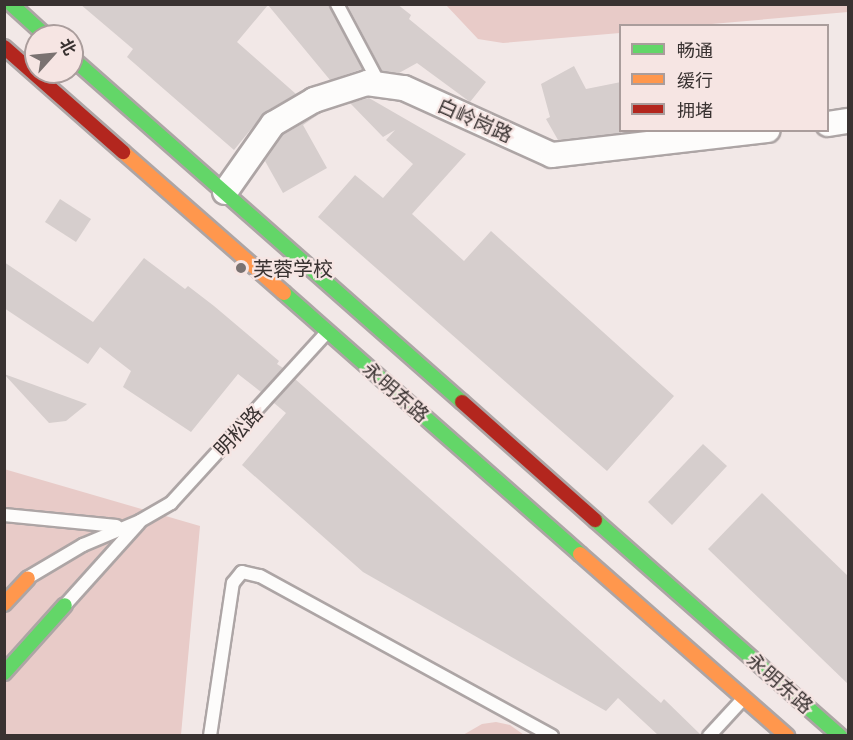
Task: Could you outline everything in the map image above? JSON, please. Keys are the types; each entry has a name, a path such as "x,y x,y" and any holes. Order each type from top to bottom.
{"main road":[{"path":"11,4 33,24"},
{"name":"永明东路","path":"4,47 787,735"},
{"name":"永明东路","path":"84,69 840,735"},
{"path":"4,604 28,578"},
{"path":"4,673 65,605"}],"street":[{"name":"白岭岗路","path":"225,192 273,124 314,100 367,83 404,88 552,154 750,132"},
{"path":"829,124 849,122"}],"lane":[{"path":"337,4 380,85"},
{"name":"明松路","path":"28,578 83,545 135,523 171,503 327,332"},
{"path":"4,516 32,521"},
{"path":"4,524 32,521 135,523"},
{"name":"明松路","path":"65,605 135,523"},
{"path":"210,735 233,583 242,572 260,576 552,735"},
{"path":"709,735 744,698"}],"shaded area":[{"path":"848,4 848,12 711,24 619,24 619,33 503,43 478,39 446,5"},
{"path":"4,469 200,526 181,735 5,735"},
{"path":"496,722 510,725 524,735 463,735 482,724"}],"building":[{"path":"80,4 329,4 362,69 330,80 268,5 237,42 296,94 265,112 234,150 127,57 133,49"},
{"path":"347,4 397,4 411,15 409,19 486,82 470,102 417,63 399,73 382,71"},
{"path":"574,66 586,89 619,82 619,132 621,133 558,140 546,119 550,117 541,84"},
{"path":"369,98 466,154 412,214 464,261 491,231 674,396 607,471 318,217 355,175 383,198 413,164 386,140 395,130 383,137 350,103"},
{"path":"319,114 303,125 327,168 283,193 265,161 283,135"},
{"path":"60,199 91,219 76,242 45,222"},
{"path":"144,258 185,289 188,286 214,306 279,361 277,364 283,368 261,392 238,374 191,432 123,387 131,371 100,347 88,364 4,308 4,262 93,322"},
{"path":"4,374 87,404 66,421 49,423"},
{"path":"295,379 661,703 664,699 701,735 658,735 618,698 606,711 363,572 242,465 286,413 274,403"},
{"path":"703,444 727,466 672,525 648,502"},
{"path":"762,493 849,577 849,685 708,549"}],"traffic: fast":[{"path":"11,4 33,24"},
{"path":"84,69 462,402"},
{"path":"284,293 580,554"},
{"path":"595,520 840,736"},
{"path":"4,673 65,605"}],"traffic: slow":[{"path":"123,152 284,293"},
{"path":"580,554 787,736"},
{"path":"4,604 28,578"}],"traffic: jam":[{"path":"4,47 123,152"},
{"path":"462,402 595,520"}],"place":[{"name":"芙蓉学校","path":"241,268"}]}
